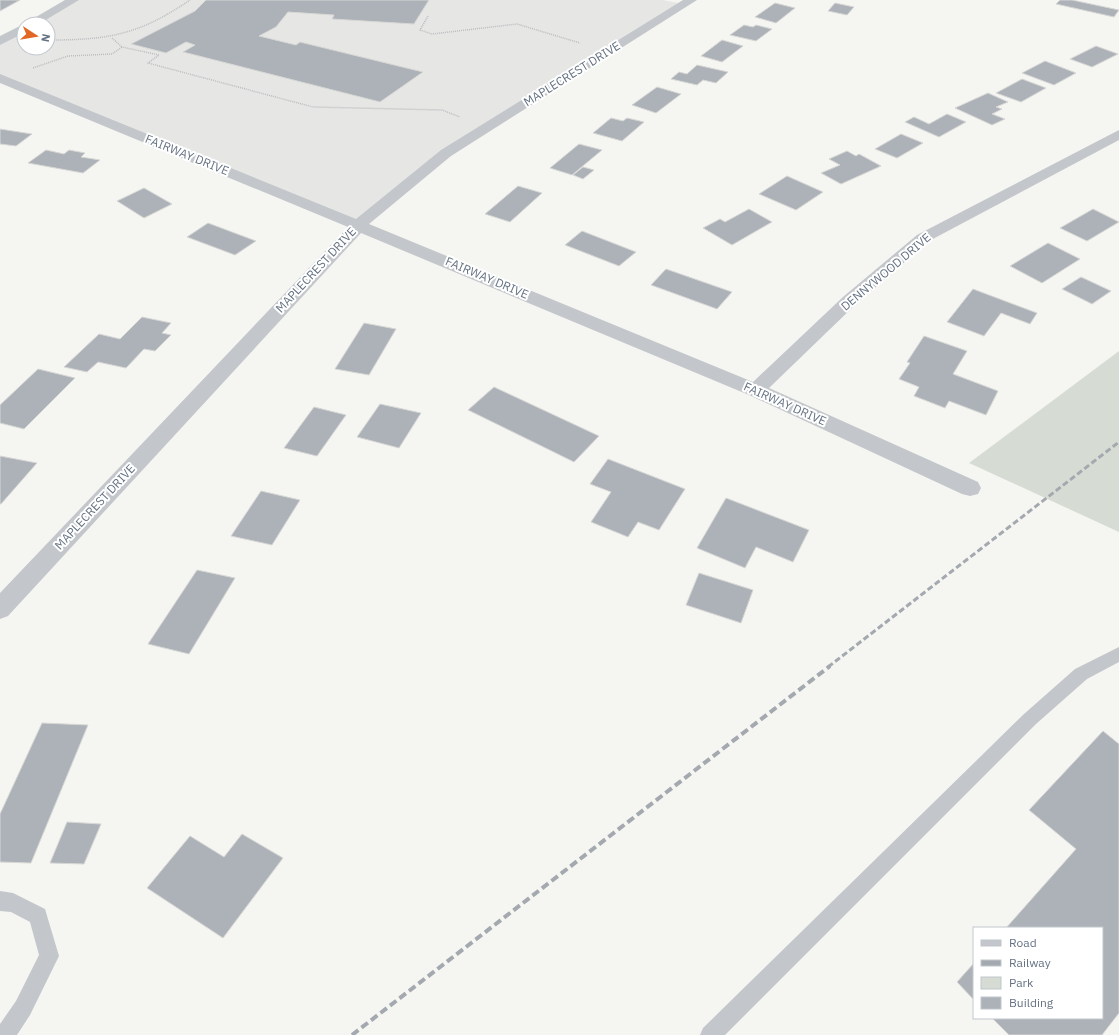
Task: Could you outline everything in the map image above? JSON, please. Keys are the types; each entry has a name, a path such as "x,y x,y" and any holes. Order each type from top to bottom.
{"street":[{"path":"44,16 73,0"},
{"name":"MAPLECREST DRIVE","path":"0,610 359,225 446,153 691,0"},
{"path":"0,41 16,32"},
{"name":"FAIRWAY DRIVE","path":"0,78 756,390 970,488"},
{"name":"DENNYWOOD DRIVE","path":"756,390 849,301 923,238 1119,134"}],"lane":[{"path":"710,1035 1030,719 1081,674 1119,654"},
{"path":"0,901 13,903 38,916 49,956 23,1008 5,1035"}],"path":[{"path":"56,40 112,38 137,31 164,18 190,0"},
{"path":"428,16 420,30 432,34 517,24 581,43"},
{"path":"112,38 122,47 159,55 148,63 313,107 442,110 466,119"},
{"path":"28,70 39,64 68,56 112,54 122,47"}],"shaded area":[{"path":"73,0 662,0 684,4 446,153 359,225 0,78 0,41 16,32 16,56 56,56 56,16 44,16"}],"green space":[{"path":"1119,351 1119,532 969,463"}],"building":[{"path":"0,0 20,0 0,11"},
{"path":"206,0 429,0 414,24 332,19 334,15 288,12 276,27 259,36 296,45 300,42 423,72 380,102 183,52 195,45 186,42 166,53 131,44 195,11"},
{"path":"1060,0 1072,0 1119,10 1114,17 1056,4"},
{"path":"775,3 795,8 776,23 755,17"},
{"path":"835,3 854,7 847,15 828,11"},
{"path":"744,25 753,27 756,25 772,29 756,41 730,35"},
{"path":"722,40 743,46 722,62 701,56"},
{"path":"1096,46 1118,54 1092,67 1070,59"},
{"path":"1045,61 1076,73 1054,85 1022,73"},
{"path":"697,65 728,72 716,83 703,80 697,85 671,79 679,72 687,74"},
{"path":"1022,79 1046,88 1021,102 996,93"},
{"path":"657,87 681,94 656,113 632,105"},
{"path":"988,93 1008,102 996,107 1002,109 992,114 1005,119 992,125 955,108"},
{"path":"947,114 966,122 939,137 905,122 914,117 929,124"},
{"path":"611,118 623,121 627,118 644,122 622,141 593,133"},
{"path":"0,129 32,134 16,146 0,144"},
{"path":"901,134 923,143 897,158 875,149"},
{"path":"579,144 602,150 572,175 550,168"},
{"path":"46,150 64,154 69,150 85,153 81,157 100,160 83,173 28,163"},
{"path":"847,151 856,156 859,154 881,166 841,184 821,173 840,165 829,159"},
{"path":"583,167 594,170 583,179 573,175"},
{"path":"787,176 823,192 796,210 759,194"},
{"path":"518,186 542,193 510,222 485,214"},
{"path":"144,188 172,204 144,218 117,201"},
{"path":"749,209 772,222 732,245 703,228 720,219 725,222"},
{"path":"1093,209 1119,222 1087,241 1060,228"},
{"path":"208,223 256,241 235,255 187,237"},
{"path":"582,231 636,252 619,266 565,245"},
{"path":"1048,243 1080,259 1042,283 1010,266"},
{"path":"666,269 732,292 717,309 651,285"},
{"path":"1081,277 1111,291 1092,304 1062,289"},
{"path":"973,289 1037,313 1030,324 1001,313 984,336 947,322"},
{"path":"142,317 171,323 162,333 171,335 155,351 144,349 126,368 98,362 87,372 64,367 99,334 120,339"},
{"path":"364,323 396,329 369,375 335,369"},
{"path":"924,336 967,351 953,374 998,391 986,415 949,401 945,408 914,396 919,387 899,379 910,363 907,362"},
{"path":"38,369 75,378 24,429 0,423 0,405"},
{"path":"494,387 599,436 574,462 468,410"},
{"path":"380,404 421,413 399,448 357,437"},
{"path":"314,407 346,415 317,456 284,448"},
{"path":"0,456 37,463 1,504 0,504"},
{"path":"608,459 685,489 659,530 638,522 628,537 591,522 611,492 590,484"},
{"path":"261,491 300,500 272,545 231,536"},
{"path":"726,498 809,530 793,562 756,547 745,568 697,548"},
{"path":"197,570 235,578 189,654 148,644"},
{"path":"699,573 753,590 741,623 686,605"},
{"path":"42,723 88,725 31,863 0,862 0,814"},
{"path":"1103,731 1119,744 1119,1013 1102,1035 1009,1035 993,1019 1103,1019 1103,927 1007,927 1076,849 1029,810"},
{"path":"67,822 101,824 84,864 50,863"},
{"path":"242,834 283,858 223,938 147,888 190,836 224,857"},
{"path":"973,964 973,999 957,982"}],"railway":[{"path":"828,667 1119,442"},
{"path":"352,1035 830,666"}]}
